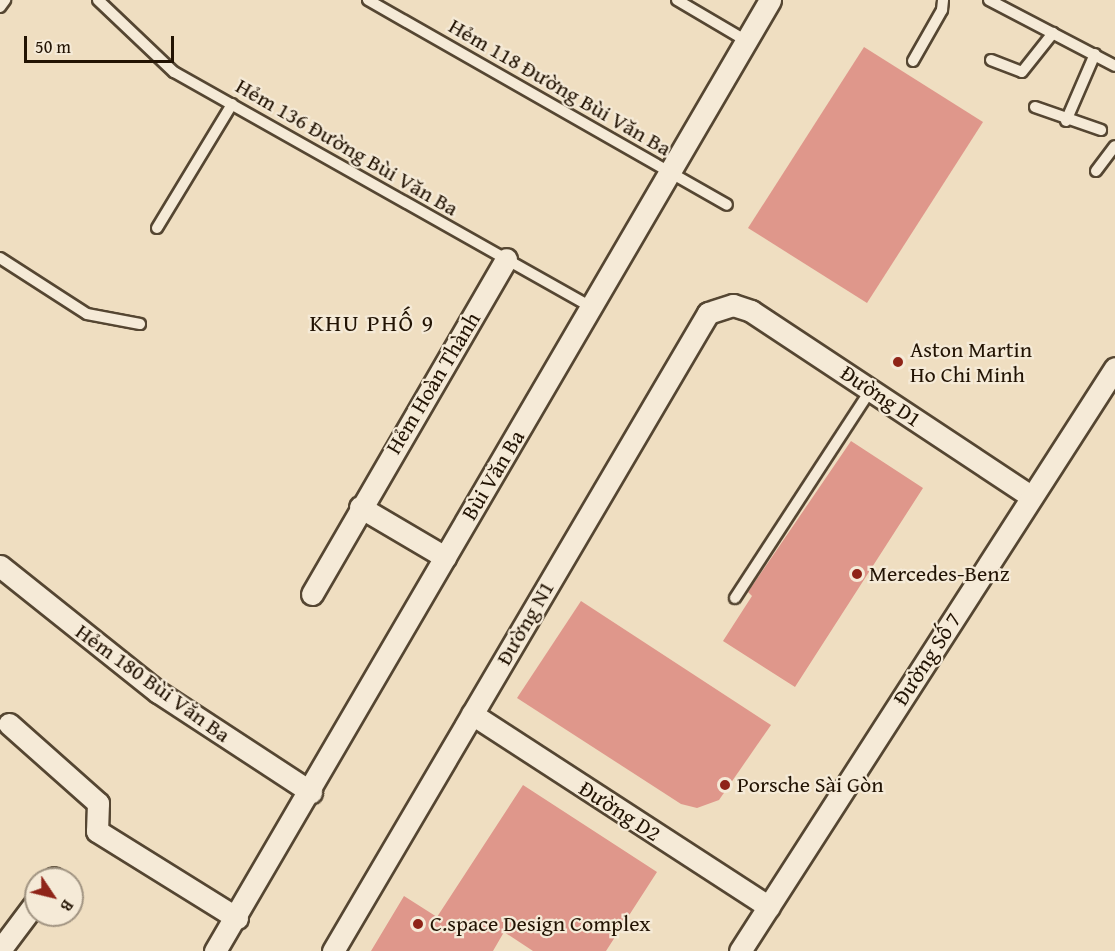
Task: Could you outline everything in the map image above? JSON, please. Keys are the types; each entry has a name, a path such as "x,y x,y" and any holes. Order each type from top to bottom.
{"street":[{"name":"Bùi Văn Ba","path":"215,951 311,792 445,556 770,0"},
{"name":"Hẻm Hoàn Thành","path":"312,594 360,507 506,260"},
{"name":"Đường D1","path":"727,305 751,311 1031,496"},
{"name":"Đường N1","path":"333,951 703,318 727,305"},
{"name":"Đường Số 7","path":"740,951 1115,368"},
{"path":"360,507 445,556"},
{"name":"Hẻm 180 Bùi Văn Ba","path":"0,566 158,692 311,792"},
{"name":"Đường D2","path":"472,714 769,907"},
{"path":"9,724 98,803 97,831 237,918"},
{"path":"0,950 24,918"}],"lane":[{"path":"0,7 5,0"},
{"name":"Hẻm 136 Đường Bùi Văn Ba","path":"98,0 174,72 592,308"},
{"name":"Hẻm 118 Đường Bùi Văn Ba","path":"368,0 727,205"},
{"path":"677,0 745,40"},
{"path":"913,61 942,10 943,0"},
{"path":"989,0 1115,66"},
{"path":"991,60 1022,72 1053,33"},
{"path":"1066,121 1095,54"},
{"path":"157,228 231,104"},
{"path":"1035,107 1066,121 1101,130"},
{"path":"1096,171 1115,146"},
{"path":"0,258 87,314 140,324"},
{"path":"735,598 871,389"}],"building":[{"path":"864,47 983,122 867,303 748,228"},
{"path":"851,441 923,488 795,687 723,641 752,596 748,592"},
{"path":"581,601 771,725 719,800 697,808 681,804 517,698"},
{"path":"523,785 657,872 606,951 533,951 504,932 493,951 371,951 404,896 437,917"}],"place":[{"name":"Aston Martin Ho Chi Minh","path":"898,362"},
{"name":"Mercedes-Benz","path":"857,574"},
{"name":"Porsche Sài Gòn","path":"725,785"},
{"name":"C.space Design Complex","path":"418,924"}],"district":[{"name":"KHU PHỐ 9","path":"372,323"}]}
